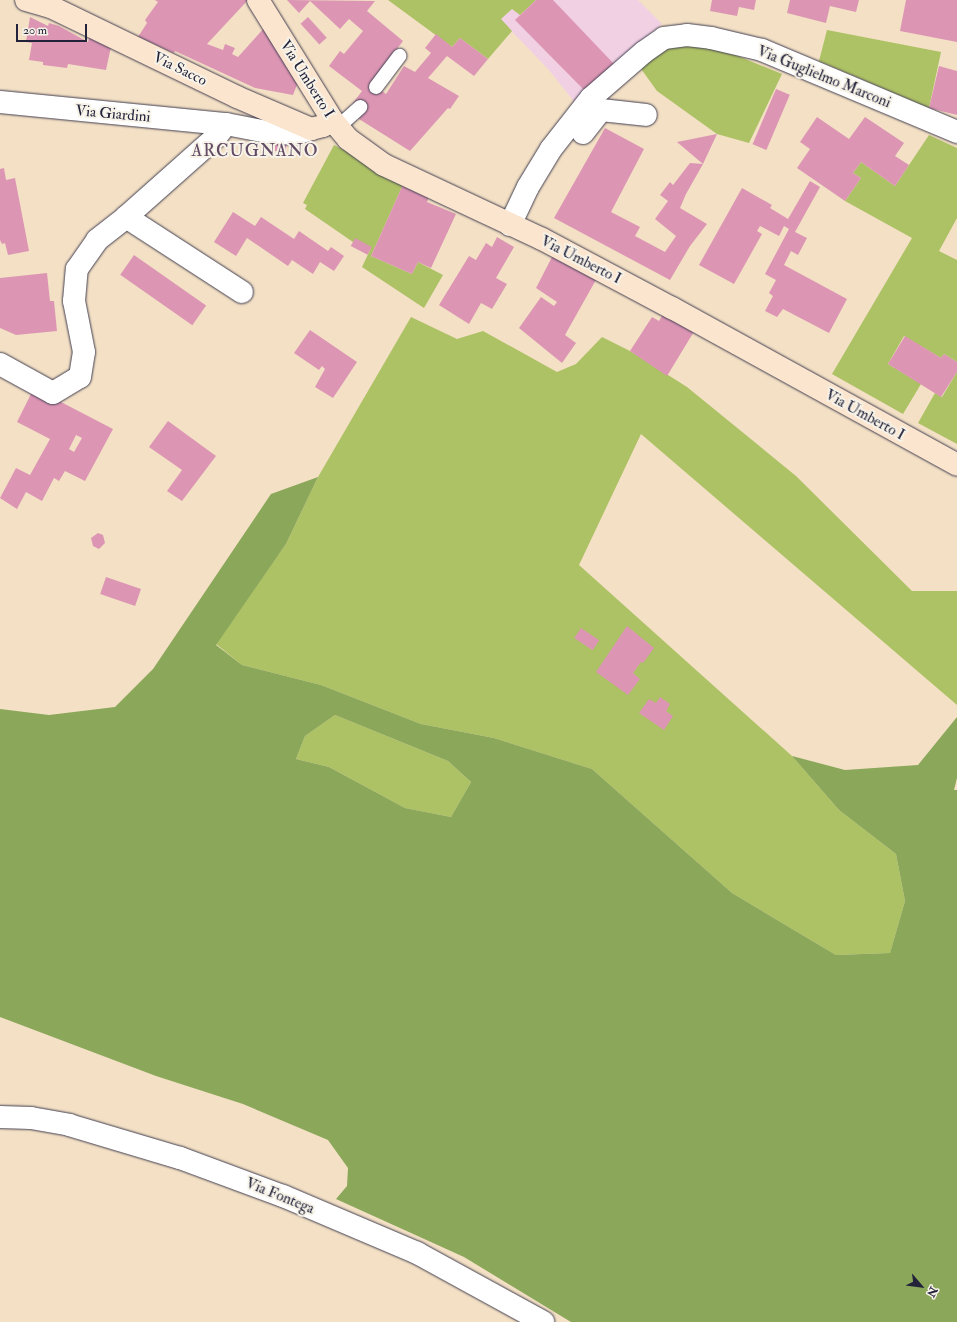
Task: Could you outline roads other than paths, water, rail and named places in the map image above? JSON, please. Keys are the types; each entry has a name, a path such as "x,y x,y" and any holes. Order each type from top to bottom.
{"main road":[{"name":"Via Sacco","path":"26,0 51,7 237,97 311,129"},
{"name":"Via Umberto I","path":"258,0 336,124 348,139 384,165 542,239 672,308 957,465"},
{"path":"311,129 336,124"}],"street":[{"name":"Via Guglielmo Marconi","path":"510,225 551,149 591,98 644,52 664,38 679,36 711,38 762,50 957,132"},
{"name":"Via Giardini","path":"0,102 226,124 267,132 295,134 311,129"},
{"name":"Via Guglielmo Marconi","path":"534,178 563,158 601,110 646,115"},
{"path":"0,364 53,394 80,378 84,352 74,301 77,269 97,240 126,217 216,137 226,124"},
{"path":"126,217 242,292"},
{"name":"Via Fontega","path":"0,1117 31,1118 69,1125 180,1158 269,1191 417,1253 543,1322"}],"lane":[{"path":"376,87 399,56"},
{"path":"336,124 360,107"}],"district":[{"name":"ARCUGNANO","path":"255,151"}]}
